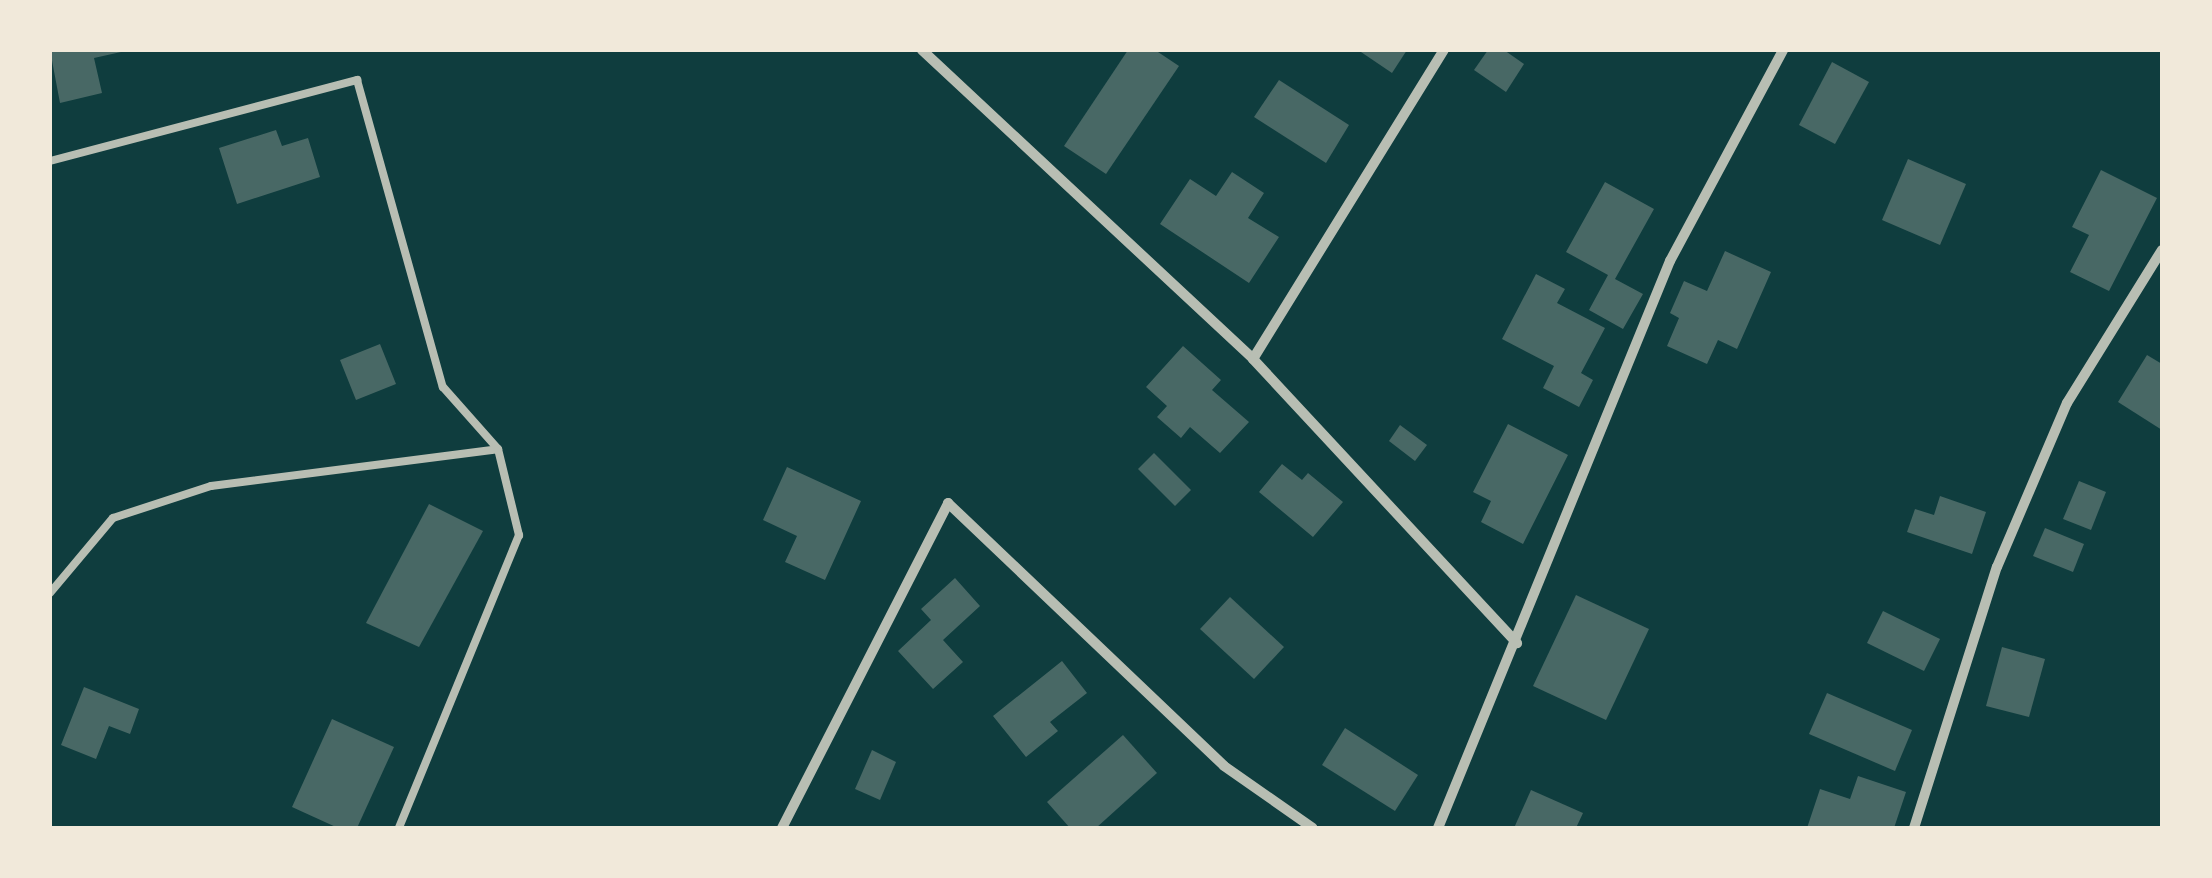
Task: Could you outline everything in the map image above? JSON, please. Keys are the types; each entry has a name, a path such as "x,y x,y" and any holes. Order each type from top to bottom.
{"street":[{"path":"922,50 1253,360 1517,642"},
{"path":"1253,360 1444,50"},
{"path":"1438,828 1670,261 1783,50"},
{"path":"1914,828 1996,567 2067,403 2162,250"},
{"path":"782,828 948,503 1224,766 1313,828"}],"lane":[{"path":"50,161 357,80 444,387 498,449 519,535 399,828"},
{"path":"50,593 112,518 210,486 498,449"}],"building":[{"path":"50,50 121,52 94,58 102,93 60,103"},
{"path":"1128,50 1155,50 1179,66 1106,174 1064,146"},
{"path":"1358,50 1407,50 1392,73"},
{"path":"1488,50 1504,50 1524,64 1506,92 1474,70"},
{"path":"1832,62 1869,82 1835,144 1799,125"},
{"path":"1279,80 1349,125 1326,163 1254,117"},
{"path":"276,130 282,146 308,138 320,177 237,204 219,148"},
{"path":"1908,159 1966,184 1940,245 1882,220"},
{"path":"2101,170 2157,198 2109,291 2070,272 2089,235 2072,227"},
{"path":"1232,172 1264,193 1248,218 1279,237 1249,283 1160,224 1190,179 1216,196"},
{"path":"1605,182 1654,209 1615,279 1643,294 1623,329 1589,310 1608,275 1566,252"},
{"path":"1725,251 1771,272 1737,349 1718,340 1707,364 1667,346 1679,318 1670,313 1684,281 1707,291"},
{"path":"1536,274 1565,289 1557,303 1605,328 1581,373 1593,380 1579,407 1543,388 1554,366 1502,339"},
{"path":"380,344 396,384 356,400 340,360"},
{"path":"1183,346 1221,380 1212,390 1249,422 1220,453 1190,427 1181,438 1157,417 1167,406 1146,387"},
{"path":"2147,355 2162,364 2162,430 2118,402"},
{"path":"1508,424 1568,455 1523,544 1481,522 1491,501 1473,492"},
{"path":"1400,425 1427,445 1415,461 1389,441"},
{"path":"1154,453 1191,490 1175,506 1138,469"},
{"path":"1282,464 1302,480 1308,473 1343,502 1313,537 1259,492"},
{"path":"787,467 861,501 825,580 785,562 797,536 763,520"},
{"path":"2079,481 2106,492 2091,530 2063,519"},
{"path":"1940,496 1986,512 1972,554 1907,532 1915,509 1934,515"},
{"path":"429,504 483,531 419,647 366,623"},
{"path":"2045,528 2084,544 2073,572 2033,556"},
{"path":"955,578 980,606 943,640 963,662 933,689 898,651 931,620 921,609"},
{"path":"1576,595 1649,629 1606,720 1533,686"},
{"path":"1230,597 1284,647 1254,679 1200,629"},
{"path":"1883,611 1940,639 1924,671 1867,643"},
{"path":"2002,647 2045,659 2029,717 1986,706"},
{"path":"1062,661 1087,693 1050,722 1058,731 1026,757 993,716"},
{"path":"84,687 139,709 130,734 109,726 96,759 61,745"},
{"path":"1827,693 1912,730 1895,771 1809,734"},
{"path":"332,719 394,747 357,828 338,828 292,807"},
{"path":"1345,728 1418,775 1395,811 1322,765"},
{"path":"1123,735 1157,773 1096,828 1070,828 1047,802"},
{"path":"872,750 896,762 880,800 855,789"},
{"path":"1858,776 1906,792 1894,828 1807,828 1820,789 1850,799"},
{"path":"1531,790 1583,813 1576,828 1514,828"}]}
